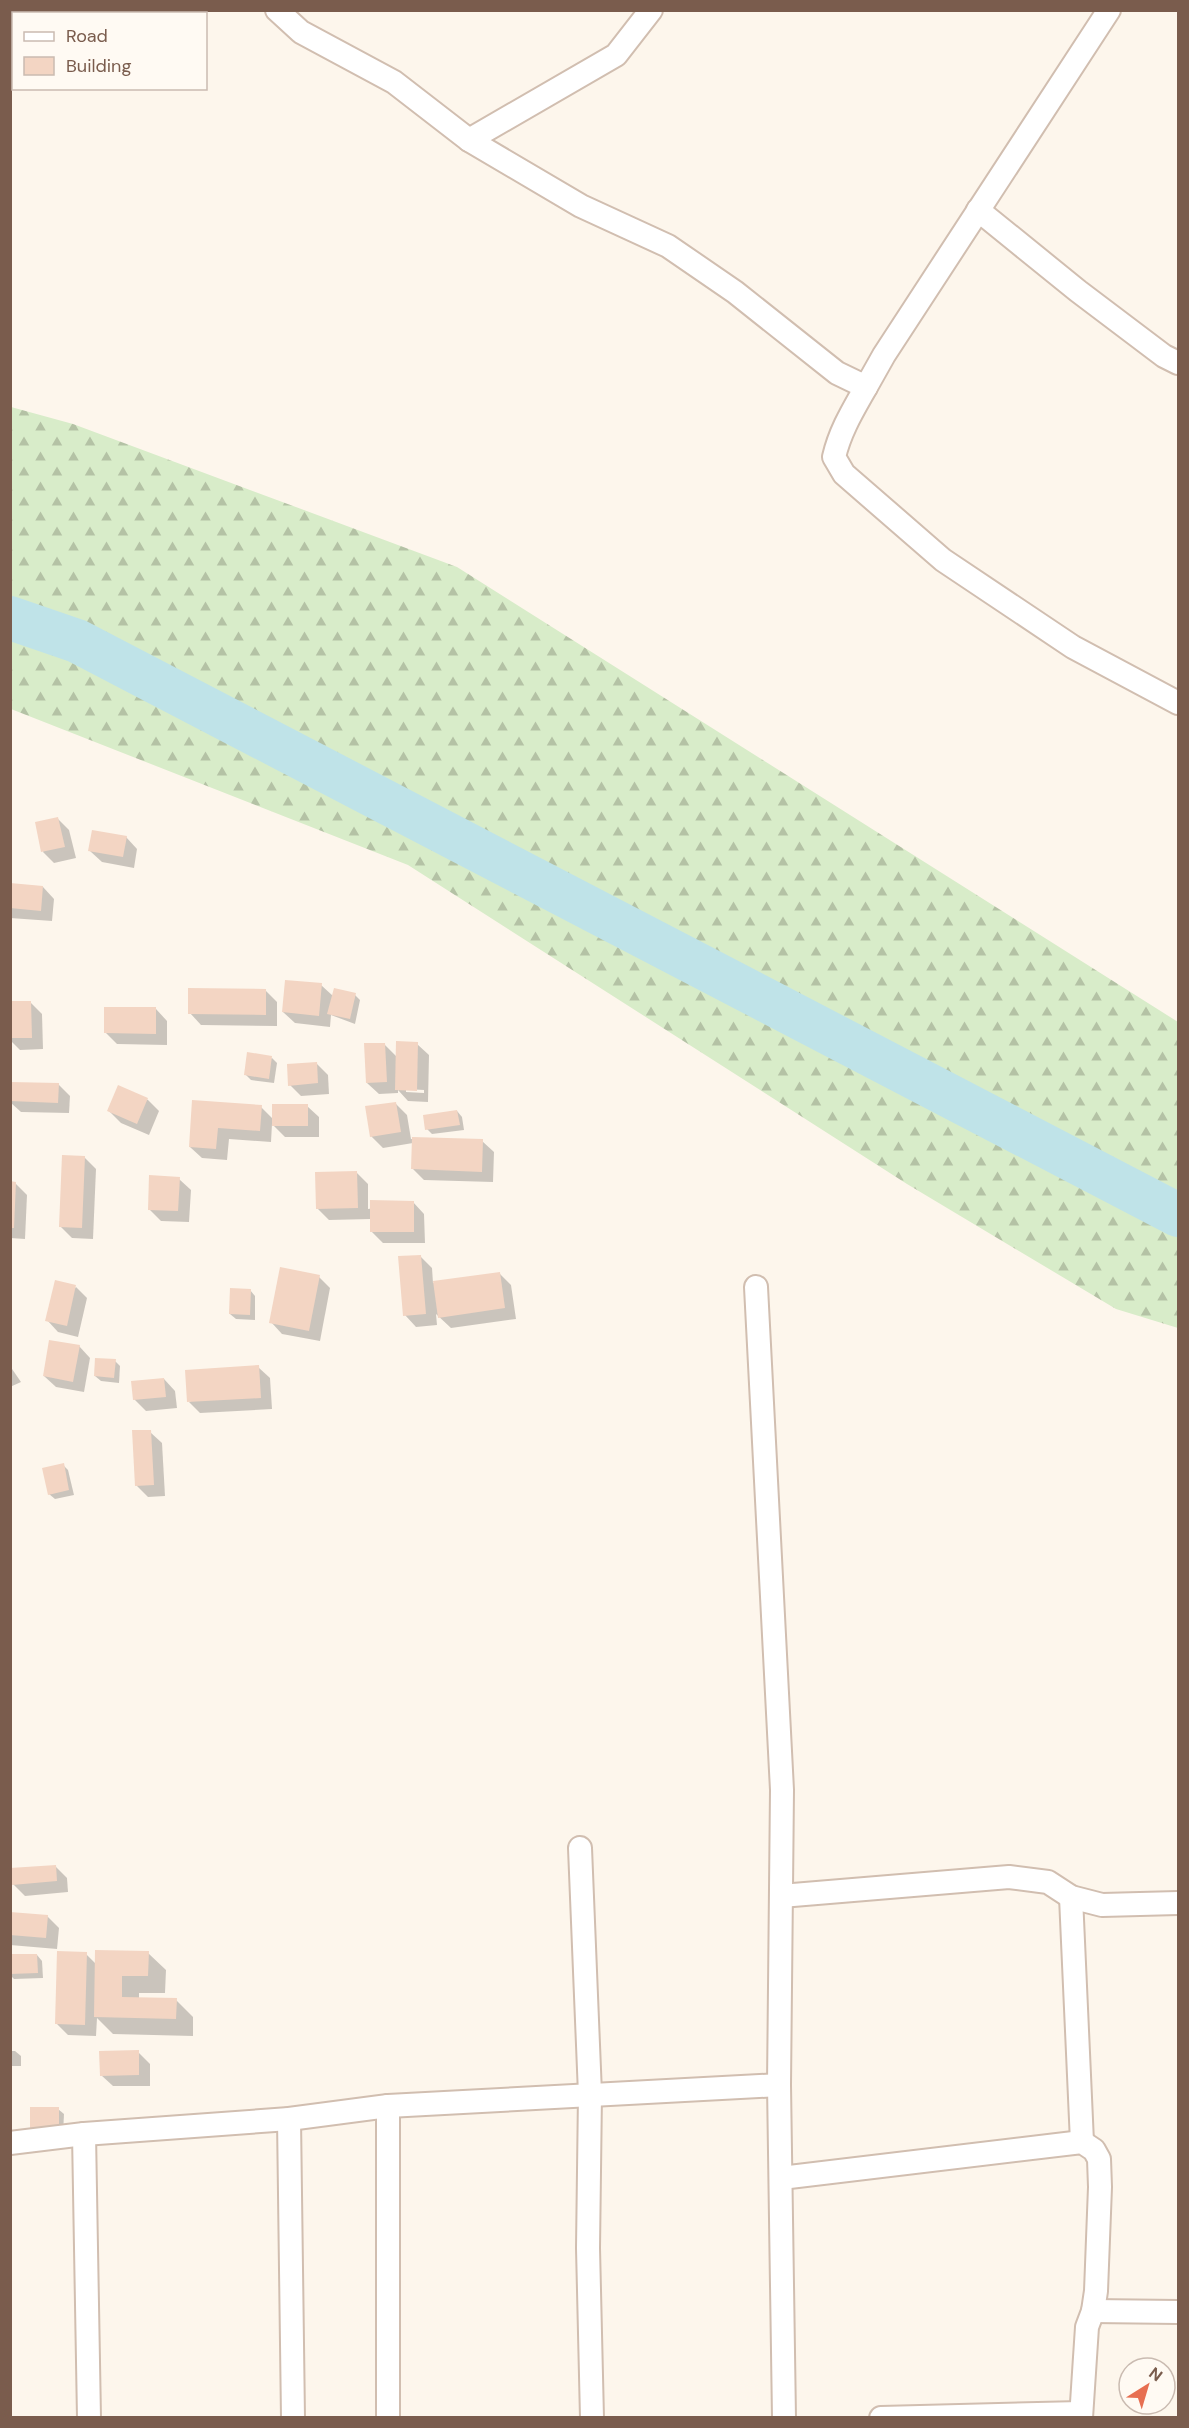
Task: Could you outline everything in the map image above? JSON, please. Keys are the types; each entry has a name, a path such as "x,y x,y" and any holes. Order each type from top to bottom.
{"street":[{"path":"277,10 301,32 394,82 469,140 581,206 669,246 735,292 837,373 866,387"},
{"path":"469,140 616,56 651,10"},
{"path":"1109,10 884,355 843,428 834,457 844,474 943,560 1073,646 1179,703"},
{"path":"978,210 1078,291 1164,356 1179,363"},
{"path":"756,1287 782,1790 779,2085 784,2418"},
{"path":"580,1848 590,2094 588,2248 592,2418"},
{"path":"781,1896 1009,1877 1048,1882 1071,1897 1102,1905 1179,1903"},
{"path":"1071,1897 1082,2142"},
{"path":"10,2143 84,2134 289,2119 388,2106 779,2085"},
{"path":"388,2106 388,2418"},
{"path":"289,2119 292,2418"},
{"path":"84,2134 89,2418"},
{"path":"780,2178 1082,2142 1094,2150 1099,2159 1094,2311 1088,2327 1081,2415 881,2418"},
{"path":"1094,2311 1179,2312"}],"green space":[{"path":"11,407 73,424 457,567 1178,1022 1178,1328 1116,1309 907,1184 408,865 11,709"}],"building":[{"path":"58,817 65,847 41,852 35,822"},
{"path":"92,830 127,836 123,857 88,851"},
{"path":"10,883 43,886 41,911 10,908"},
{"path":"285,980 322,983 319,1016 282,1012"},
{"path":"188,988 266,989 266,1015 188,1014"},
{"path":"334,988 356,993 350,1019 327,1014"},
{"path":"10,1001 31,1001 32,1038 10,1038"},
{"path":"104,1007 156,1007 156,1034 104,1033"},
{"path":"396,1041 418,1042 417,1091 395,1090"},
{"path":"364,1043 385,1043 387,1082 366,1083"},
{"path":"247,1052 272,1056 269,1079 244,1075"},
{"path":"317,1062 318,1083 288,1086 287,1064"},
{"path":"10,1082 59,1083 58,1103 10,1101"},
{"path":"118,1085 148,1098 137,1124 107,1111"},
{"path":"192,1100 262,1105 260,1131 218,1128 216,1149 189,1147"},
{"path":"396,1102 401,1132 370,1137 365,1106"},
{"path":"272,1104 308,1104 308,1126 272,1126"},
{"path":"457,1110 460,1125 425,1130 423,1115"},
{"path":"412,1137 483,1139 482,1172 411,1169"},
{"path":"62,1155 85,1156 82,1228 59,1227"},
{"path":"357,1171 358,1208 316,1209 315,1172"},
{"path":"149,1175 180,1177 178,1211 148,1210"},
{"path":"10,1181 16,1182 14,1228 10,1228"},
{"path":"370,1200 414,1201 414,1232 370,1232"},
{"path":"421,1255 426,1314 403,1316 398,1256"},
{"path":"280,1267 320,1275 309,1331 269,1323"},
{"path":"500,1272 505,1308 438,1318 433,1281"},
{"path":"55,1280 76,1285 67,1326 45,1321"},
{"path":"230,1288 251,1289 250,1315 229,1314"},
{"path":"49,1340 80,1345 73,1382 43,1376"},
{"path":"95,1358 116,1359 114,1378 94,1376"},
{"path":"259,1365 261,1398 187,1402 185,1370"},
{"path":"164,1378 166,1397 133,1400 131,1381"},
{"path":"132,1430 151,1430 154,1485 135,1486"},
{"path":"64,1463 69,1490 48,1495 42,1468"},
{"path":"56,1865 57,1881 12,1885 10,1868"},
{"path":"10,1912 48,1915 46,1938 10,1935"},
{"path":"95,1950 149,1951 148,1976 122,1976 122,1997 177,1998 176,2019 94,2017"},
{"path":"57,1951 87,1952 85,2025 55,2024"},
{"path":"10,1954 37,1954 38,1973 10,1974"},
{"path":"139,2050 139,2075 100,2076 99,2051"},
{"path":"30,2107 59,2107 59,2129 30,2129"}],"waterway":[{"path":"10,618 77,641 1178,1215"}]}
